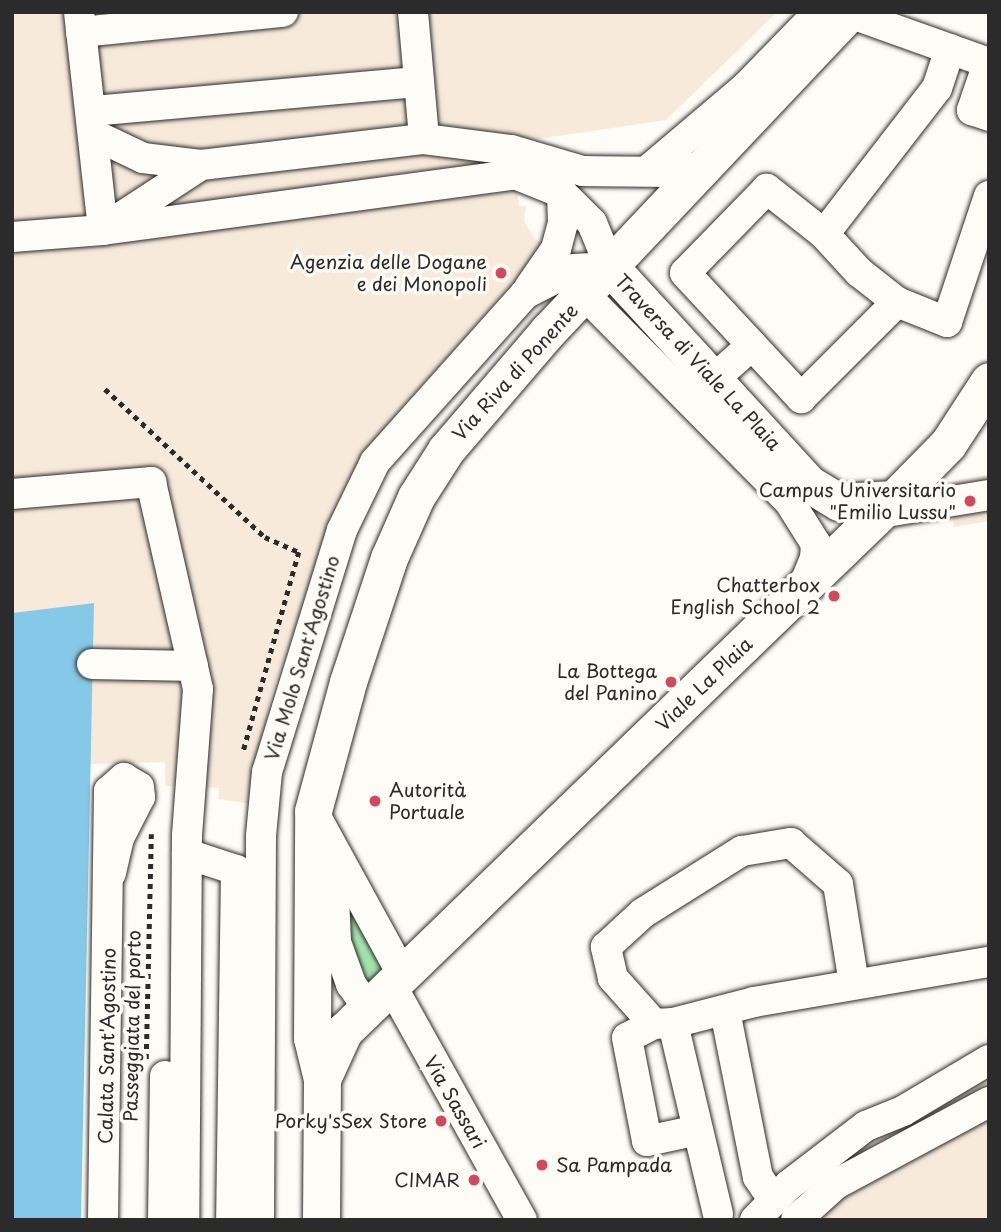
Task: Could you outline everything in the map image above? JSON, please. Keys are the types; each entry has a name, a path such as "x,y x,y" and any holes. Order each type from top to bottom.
{"main road":[{"name":"Via Riva di Ponente","path":"313,811 348,682 389,558 416,498 446,450 556,322 708,165 839,13"},
{"name":"Traversa di Viale La Plaia","path":"610,267 809,484 839,502 897,496"},
{"name":"Viale La Plaia","path":"387,978 801,591 897,496 948,444 989,381"},
{"path":"313,811 312,1038 322,1079 321,1220"},
{"path":"322,1079 344,1031 387,978"}],"street":[{"path":"103,230 94,123 80,22 282,12"},
{"path":"413,12 425,139"},
{"path":"647,171 839,13 988,63 980,113 931,96"},
{"path":"824,234 931,96 950,49"},
{"path":"94,123 419,82"},
{"path":"94,123 143,158 201,165 425,139 511,150 583,170 647,171 708,165"},
{"path":"103,230 201,165"},
{"path":"12,237 103,230 515,174 562,193 592,223 610,267"},
{"path":"897,302 801,398 685,273 767,189 824,234 859,272 897,302 947,322 989,196"},
{"path":"556,322 557,304 548,296 525,294 556,249 563,223 562,193"},
{"name":"Via Molo Sant'Agostino","path":"259,1220 261,824 277,729 342,530 375,462 525,294 574,269 610,267"},
{"name":"Traversa di Viale La Plaia","path":"584,294 789,501 816,544 815,558 801,591"},
{"path":"714,379 752,345"},
{"path":"12,494 151,482 195,678 187,855 184,1220"},
{"path":"897,496 949,490 987,496"},
{"path":"897,496 987,496"},
{"path":"92,664 146,662 195,678"},
{"path":"163,1220 170,759 195,678"},
{"name":"Via Sassari","path":"313,811 387,978 522,1220"},
{"path":"854,984 838,884 791,843 741,851 643,913 606,947 613,978 663,1023 698,1130 715,1214 770,1205 836,1184 989,1102"},
{"name":"Via Sassari","path":"332,849 334,933 351,984 387,978"},
{"path":"187,855 236,870 231,1220"},
{"name":"Calata Sant'Agostino","path":"103,1220 111,873"},
{"path":"698,1130 647,1141 627,1038 663,1023 854,984 877,984 989,962"},
{"path":"726,1011 770,1205"},
{"path":"770,1205 866,1126 903,1111 918,1098 989,1060"}],"path":[{"path":"106,389 265,537 299,552 241,761"},
{"name":"Passeggiata del porto","path":"145,1068 151,833"}],"shaded area":[{"path":"12,12 777,12 666,120 511,143 519,206 526,206 524,221 534,238 546,246 401,408 361,459 341,494 270,699 252,804 218,799 219,788 165,786 165,762 90,764 93,603 12,613"},
{"name":"Campus Universitario \"Emilio Lussu\"","path":"989,475 989,521 954,527 949,482"},
{"path":"989,1078 989,1220 765,1220 847,1154"}],"green space":[{"path":"348,893 388,966 369,984 349,938"}],"water":[{"path":"94,603 81,1220 12,1220 12,613"}],"place":[{"name":"Agenzia delle Dogane e dei Monopoli","path":"501,273"},
{"name":"Campus Universitario \"Emilio Lussu\"","path":"970,501"},
{"name":"Chatterbox English School 2","path":"834,596"},
{"name":"La Bottega del Panino","path":"671,682"},
{"name":"Autorità Portuale","path":"375,801"},
{"name":"Porky'sSex Store","path":"441,1121"},
{"name":"Sa Pampada","path":"542,1165"},
{"name":"CIMAR","path":"474,1180"}]}
